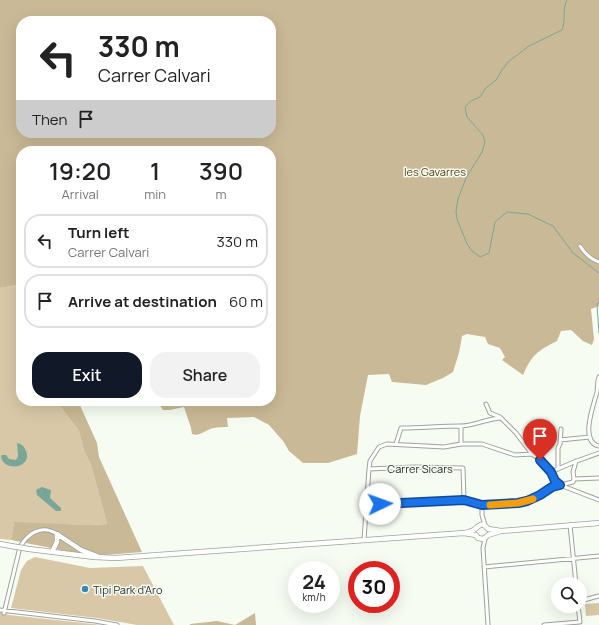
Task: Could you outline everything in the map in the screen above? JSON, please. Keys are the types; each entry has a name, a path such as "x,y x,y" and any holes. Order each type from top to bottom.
{"street":[{"path":"580,246 590,258 599,262"},
{"path":"599,377 597,392 590,416 589,429 591,442 594,445 599,446"},
{"path":"486,404 490,413 502,418 532,454 551,472 555,481 560,485 599,500"},
{"path":"396,444 401,428 440,427 454,425 460,426 502,418"},
{"path":"460,426 461,444"},
{"path":"558,468 558,448 560,444 561,429"},
{"path":"560,440 590,437"},
{"path":"364,540 370,462 379,447 386,444 444,447 461,444 486,445 514,455 532,454"},
{"path":"551,472 599,453"},
{"path":"574,479 573,472 576,461"},
{"name":"Carrer Sicars","path":"369,469 414,467 463,468 464,500"},
{"path":"366,504 464,500 482,505 518,503 540,495 552,487 573,482 574,479 599,478"},
{"path":"552,487 555,481"},
{"path":"482,505 485,533 483,548 487,625"},
{"path":"476,535 477,527 482,515"},
{"path":"0,544 105,558 140,557 464,533 476,535 501,531 599,523"},
{"path":"570,525 575,577"},
{"path":"464,533 477,527"},
{"path":"477,527 485,533"},
{"path":"4,612 20,547 24,539 30,534 41,530 52,531 81,550 105,558"},
{"path":"52,552 57,542 57,534"},
{"path":"484,567 599,556"},
{"path":"587,599 599,596"},
{"path":"0,610 4,612 95,621 117,625"},
{"path":"544,625 580,622 579,613"}],"shaded area":[{"path":"16,285 16,406 60,406 79,431 84,451 91,465 107,524 14,523 11,540 0,539 0,288"},
{"path":"17,443 24,447 27,457 25,462 21,465 11,466 3,461 1,456 6,455 9,459 16,460 18,456"},
{"path":"42,487 51,490 50,498 61,508 61,511 56,511 37,495 36,490"},
{"name":"Tipi Park d'Aro","path":"35,557 90,568 143,566 174,625 137,625 97,618 11,608 21,570 27,561"},
{"path":"599,603 599,615 586,616 587,604"},
{"path":"0,612 9,615 102,625 0,625"}],"green space":[{"name":"les Gavarres","path":"0,0 599,0 599,306 591,309 594,339 592,345 583,341 571,330 561,331 557,341 540,351 532,358 523,375 502,360 505,357 500,348 488,344 485,337 467,334 462,336 459,353 453,372 443,378 426,385 392,382 389,374 368,375 360,416 357,454 328,463 303,463 289,451 283,441 269,425 254,417 227,418 228,427 211,429 195,435 192,434 184,407 163,410 160,406 276,406 276,146 16,146 16,285 0,288"},
{"path":"60,406 80,406 97,443 99,457 142,552 105,555 76,553 11,540 14,522 89,525 107,524 91,465 84,451 79,431"},
{"path":"255,613 256,625 235,625"},
{"path":"217,621 235,625 190,625 190,624"}],"waterway":[{"path":"567,0 562,30 529,46 508,62 496,80 485,89 480,97 471,101 465,107 467,117 483,135 485,142 482,152 466,178 458,199 456,211 457,219 467,244 472,251 480,257 489,253 495,222 507,212 528,214 553,226 573,253 599,273"},
{"path":"599,301 597,305 599,333"}],"slow traffic":[{"path":"490,505 518,503 533,499"}],"place":[{"name":"Tipi Park d'Aro","path":"85,589"}],"route":[{"path":"380,504 464,500 482,505 527,501 552,487 560,485 555,481 551,472 540,460"}]}
